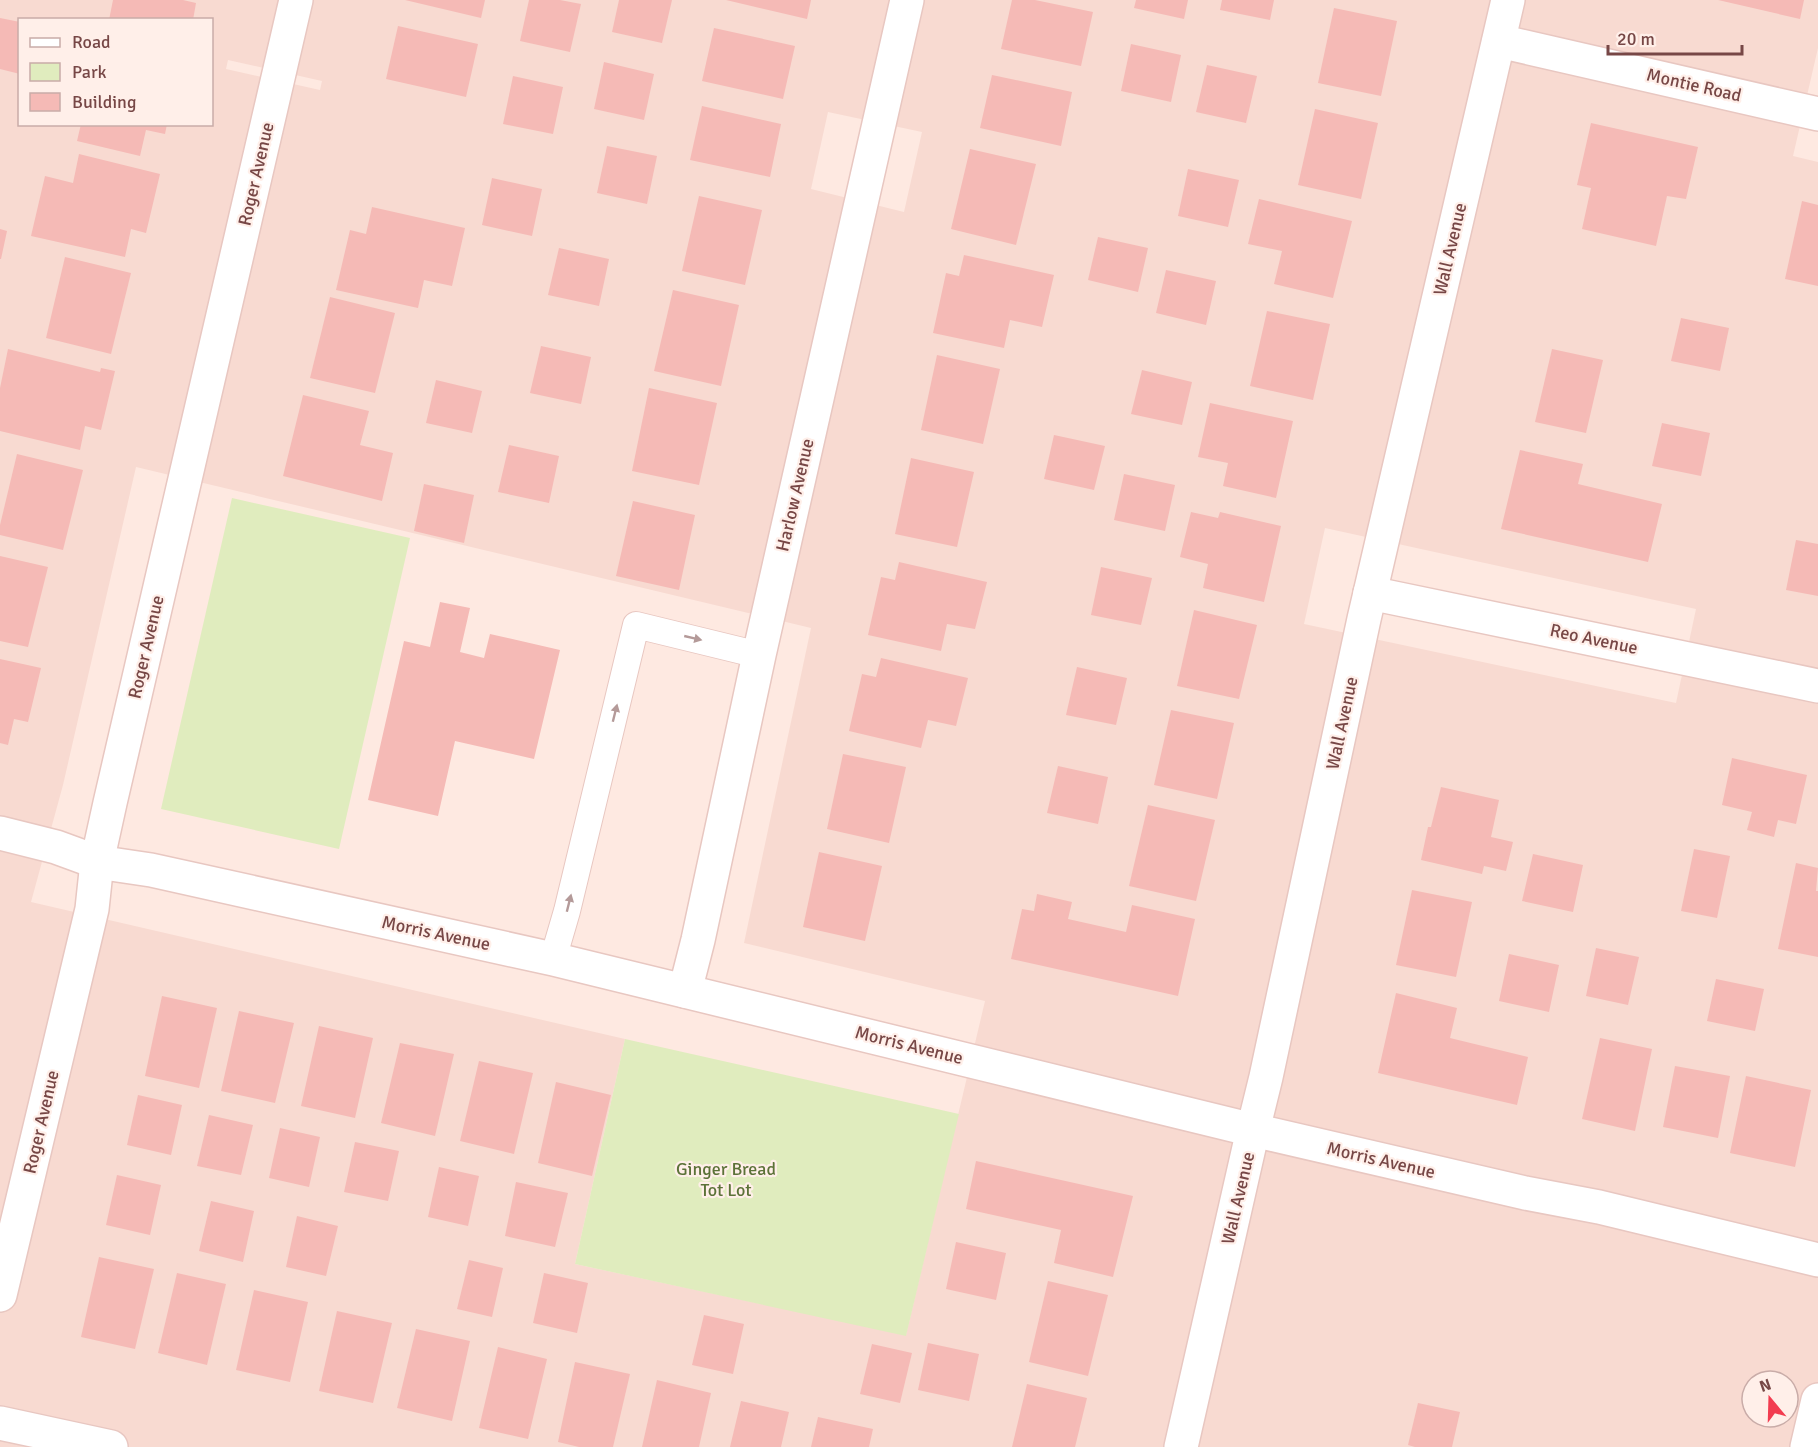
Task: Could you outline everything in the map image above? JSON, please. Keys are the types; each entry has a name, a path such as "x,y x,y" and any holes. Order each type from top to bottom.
{"street":[{"name":"Roger Avenue","path":"0,1295 92,909 97,862 296,0"},
{"name":"Harlow Avenue","path":"685,991 907,0"},
{"name":"Wall Avenue","path":"1181,1447 1266,1077 1370,593 1508,0"},
{"name":"Montie Road","path":"1499,41 1818,114"},
{"name":"Reo Avenue","path":"1370,593 1818,686"},
{"name":"Morris Avenue","path":"0,833 56,847 97,862 151,870 553,959 1253,1130 1525,1193 1599,1207 1818,1260"},
{"path":"1807,1447 1818,1400"},
{"path":"0,1423 111,1447"}],"lane":[{"path":"553,959 636,625 759,655"}],"shaded area":[{"path":"0,0 1818,0 1818,48 1793,156 1818,162 1818,1447 0,1447","holes":["228,60 322,81 320,90 226,69","828,112 922,132 904,212 811,189","136,467 811,628 744,943 985,1001 906,1335 575,1264 625,1039 31,902 63,785","1325,528 1696,609 1676,703 1304,624"]}],"green space":[{"path":"232,498 410,538 339,849 161,809"},
{"name":"Ginger Bread Tot Lot","path":"625,1039 959,1114 906,1336 575,1264"}],"building":[{"path":"113,0 183,0 196,3 193,18 109,18"},
{"path":"405,0 485,0 481,18"},
{"path":"529,0 560,0 581,4 570,52 520,41"},
{"path":"619,0 672,0 662,43 612,32"},
{"path":"726,0 811,0 807,19"},
{"path":"1012,0 1035,0 1093,12 1081,66 1001,49"},
{"path":"1136,0 1188,0 1184,19 1134,8"},
{"path":"1222,0 1274,0 1270,20 1220,10"},
{"path":"1718,0 1804,0 1800,19"},
{"path":"1334,8 1397,21 1381,96 1318,83"},
{"path":"0,18 18,22 18,74 0,69"},
{"path":"398,26 478,44 466,97 386,79"},
{"path":"714,28 795,46 783,99 702,81"},
{"path":"1131,44 1181,55 1171,102 1121,91"},
{"path":"604,62 654,74 644,120 594,109"},
{"path":"1207,65 1257,76 1246,123 1196,112"},
{"path":"992,75 1072,92 1061,146 980,128"},
{"path":"513,76 563,87 553,134 503,124"},
{"path":"702,106 781,124 770,177 690,160"},
{"path":"1315,109 1378,123 1361,199 1298,185"},
{"path":"1591,123 1698,147 1686,199 1667,196 1656,246 1582,229 1591,188 1577,185"},
{"path":"81,126 167,126 165,134 146,130 140,156 77,141"},
{"path":"607,146 657,156 647,204 597,193"},
{"path":"970,149 1036,164 1016,245 951,229"},
{"path":"79,154 160,174 146,233 131,229 125,257 31,236 45,176 73,183"},
{"path":"1188,169 1239,180 1228,227 1178,216"},
{"path":"492,178 542,189 532,236 482,225"},
{"path":"699,196 762,210 745,285 682,271"},
{"path":"1259,199 1352,221 1333,298 1274,284 1282,251 1248,244"},
{"path":"1802,201 1818,205 1818,286 1785,279"},
{"path":"372,207 465,228 452,286 424,280 418,308 336,290 350,230 366,234"},
{"path":"0,229 7,231 1,259 0,259"},
{"path":"1098,237 1148,248 1138,292 1088,280"},
{"path":"559,248 609,259 599,306 548,295"},
{"path":"964,255 1054,275 1042,327 1010,320 1004,348 933,333 946,273 959,276"},
{"path":"65,257 131,273 111,354 46,338"},
{"path":"1166,270 1216,281 1206,325 1156,313"},
{"path":"673,290 739,305 721,386 654,371"},
{"path":"330,297 395,313 375,393 310,378"},
{"path":"1267,311 1330,324 1313,400 1250,386"},
{"path":"1681,318 1729,328 1720,371 1671,361"},
{"path":"541,346 591,357 581,404 530,393"},
{"path":"8,349 100,372 101,368 115,371 101,430 85,426 80,450 0,431 0,388"},
{"path":"1552,349 1603,360 1586,433 1535,422"},
{"path":"937,355 1000,369 983,444 921,430"},
{"path":"1142,370 1192,382 1182,425 1131,414"},
{"path":"436,380 482,391 472,433 426,423"},
{"path":"649,388 717,403 699,485 632,471"},
{"path":"303,395 369,411 360,445 393,453 382,501 283,476"},
{"path":"1210,403 1293,421 1276,498 1223,486 1228,463 1198,457"},
{"path":"1662,423 1710,433 1701,476 1652,466"},
{"path":"1054,435 1105,446 1094,490 1044,479"},
{"path":"509,445 559,456 549,503 498,492"},
{"path":"1520,450 1583,464 1578,484 1662,504 1648,562 1501,529"},
{"path":"17,454 83,470 63,550 0,535 0,525"},
{"path":"911,458 974,472 957,547 895,534"},
{"path":"1124,474 1175,485 1165,531 1114,520"},
{"path":"424,484 474,495 464,543 414,531"},
{"path":"633,501 695,515 679,590 616,576"},
{"path":"1191,512 1218,518 1220,512 1281,526 1264,602 1203,588 1208,564 1180,557"},
{"path":"1796,540 1818,544 1818,596 1786,590"},
{"path":"0,556 48,567 28,647 0,641"},
{"path":"899,562 987,582 975,629 947,624 941,651 868,635 881,577 895,580"},
{"path":"1101,567 1152,578 1141,625 1091,615"},
{"path":"440,602 470,608 460,652 484,658 490,634 560,650 534,759 455,741 438,816 368,800 404,641 430,647"},
{"path":"1194,610 1257,625 1239,699 1177,686"},
{"path":"881,658 968,678 956,726 928,720 921,748 849,731 862,674 876,677"},
{"path":"0,659 41,668 28,722 14,719 8,745 0,743"},
{"path":"1077,667 1127,678 1116,725 1066,715"},
{"path":"1171,710 1234,723 1217,799 1154,785"},
{"path":"843,754 906,767 889,843 827,829"},
{"path":"1732,758 1807,775 1796,824 1778,820 1774,837 1747,830 1752,812 1722,805"},
{"path":"1058,766 1108,777 1098,824 1047,813"},
{"path":"1441,787 1499,800 1491,837 1513,842 1506,871 1484,866 1482,874 1421,860 1428,827 1431,827"},
{"path":"1148,805 1215,820 1196,901 1129,886"},
{"path":"1694,849 1730,856 1717,918 1681,911"},
{"path":"819,852 882,866 865,941 803,927"},
{"path":"1533,854 1583,865 1573,912 1522,901"},
{"path":"1796,863 1818,868 1816,891 1818,891 1818,957 1778,949"},
{"path":"1412,890 1472,902 1456,977 1396,965"},
{"path":"1037,894 1072,902 1068,919 1126,932 1132,905 1195,919 1178,996 1011,959 1022,909 1034,911"},
{"path":"1596,948 1639,957 1628,1005 1586,996"},
{"path":"1509,954 1559,965 1549,1012 1499,1001"},
{"path":"1716,979 1764,989 1755,1031 1707,1021"},
{"path":"1396,993 1457,1008 1450,1038 1528,1057 1517,1105 1378,1073"},
{"path":"162,996 217,1008 199,1088 145,1076"},
{"path":"239,1011 294,1023 275,1103 221,1091"},
{"path":"319,1026 373,1038 355,1118 301,1106"},
{"path":"1600,1038 1652,1049 1635,1131 1582,1119"},
{"path":"400,1043 454,1054 435,1136 381,1123"},
{"path":"479,1061 533,1073 514,1154 460,1141"},
{"path":"1675,1066 1730,1076 1718,1138 1663,1127"},
{"path":"1746,1076 1811,1090 1795,1167 1730,1153"},
{"path":"556,1082 611,1095 592,1176 538,1163"},
{"path":"138,1095 182,1105 171,1155 127,1145"},
{"path":"209,1115 253,1125 241,1175 197,1166"},
{"path":"280,1128 320,1137 309,1187 269,1178"},
{"path":"355,1142 399,1151 388,1201 344,1192"},
{"path":"976,1161 1133,1196 1113,1277 1054,1263 1061,1230 966,1209"},
{"path":"439,1167 479,1176 468,1226 428,1217"},
{"path":"117,1175 161,1185 150,1235 106,1225"},
{"path":"516,1182 568,1193 555,1247 505,1236"},
{"path":"211,1201 254,1211 243,1262 199,1251"},
{"path":"297,1216 338,1226 326,1276 286,1267"},
{"path":"956,1242 1006,1253 996,1300 946,1289"},
{"path":"99,1257 154,1269 135,1349 81,1337"},
{"path":"469,1260 503,1268 492,1317 457,1309"},
{"path":"177,1273 226,1284 207,1365 158,1353"},
{"path":"544,1273 588,1283 577,1333 533,1323"},
{"path":"1048,1281 1108,1295 1088,1376 1029,1362"},
{"path":"254,1290 308,1302 290,1382 236,1370"},
{"path":"337,1311 392,1323 373,1403 319,1391"},
{"path":"704,1315 744,1324 733,1374 692,1365"},
{"path":"416,1329 470,1341 452,1421 397,1408"},
{"path":"928,1343 979,1354 969,1401 918,1390"},
{"path":"872,1344 912,1353 900,1403 860,1394"},
{"path":"498,1347 547,1359 528,1439 479,1428"},
{"path":"575,1362 630,1374 613,1447 579,1447 558,1442"},
{"path":"657,1380 711,1393 699,1447 642,1447"},
{"path":"1027,1384 1087,1398 1075,1447 1012,1447"},
{"path":"741,1401 789,1412 781,1447 730,1447"},
{"path":"1418,1403 1460,1412 1452,1447 1408,1445"},
{"path":"818,1417 873,1429 869,1447 811,1447"}]}
